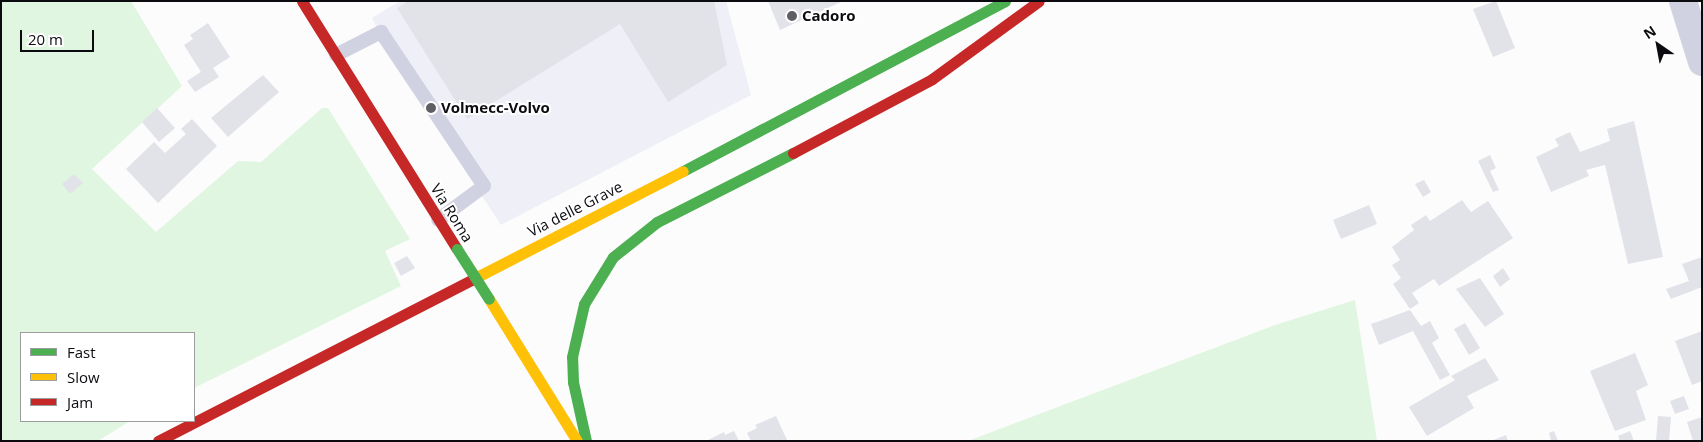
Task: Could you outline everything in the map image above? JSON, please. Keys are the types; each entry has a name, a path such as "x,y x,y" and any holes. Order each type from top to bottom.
{"main road":[{"name":"Via Roma","path":"302,1 577,441"},
{"name":"Via delle Grave","path":"195,422 826,97 1005,1"},
{"path":"586,441 573,382 573,348 584,304 613,257 656,222 895,101 932,78 1039,1"},
{"name":"Via delle Grave","path":"158,441 195,422"}],"street":[{"path":"1683,1 1702,62"}],"lane":[{"path":"336,55 381,32 484,186 438,220"}],"shaded area":[{"path":"400,1 726,1 751,95 501,225 396,65 372,18"}],"green space":[{"path":"1,1 131,1 182,86 92,169 156,232 238,161 261,162 322,108 328,108 410,239 385,251 401,286 195,388 195,332 20,332 20,422 128,422 98,441 1,441"},
{"path":"1355,300 1377,441 968,441 1275,325"}],"building":[{"path":"408,1 714,1 727,65 668,102 620,24 467,119 397,8"},
{"name":"Cadoro","path":"768,1 843,1 780,30"},
{"path":"1496,1 1515,48 1493,57 1473,9"},
{"path":"208,23 230,57 213,68 219,77 195,92 187,81 201,72 184,45 193,39 190,35"},
{"path":"263,75 279,92 228,137 211,118"},
{"path":"157,108 175,128 159,142 142,122"},
{"path":"192,119 217,146 158,203 126,169 154,142 165,153 186,134 181,129"},
{"path":"1634,121 1663,257 1628,264 1605,165 1586,170 1589,176 1551,192 1536,157 1559,146 1555,139 1570,132 1580,152 1610,141 1607,129"},
{"path":"1490,155 1496,168 1490,171 1499,190 1493,192 1478,161"},
{"path":"74,174 83,183 70,194 62,184"},
{"path":"1424,180 1431,192 1423,197 1415,184"},
{"path":"1462,200 1471,212 1488,201 1513,238 1439,286 1434,279 1412,293 1419,303 1410,309 1393,284 1401,278 1392,265 1400,260 1392,247 1414,230 1411,225 1426,215 1430,221"},
{"path":"1369,205 1377,224 1341,239 1333,220"},
{"path":"407,256 415,268 401,276 394,263"},
{"path":"1702,257 1702,287 1671,299 1666,289 1689,281 1682,264"},
{"path":"1503,268 1510,279 1500,287 1493,276"},
{"path":"1480,278 1504,314 1485,327 1456,289"},
{"path":"1410,310 1421,326 1430,321 1439,338 1432,343 1450,375 1440,380 1413,331 1379,345 1371,324"},
{"path":"1465,323 1480,348 1469,355 1454,329"},
{"path":"1702,331 1702,381 1692,385 1675,341"},
{"path":"1635,353 1648,385 1636,391 1646,420 1615,431 1590,371"},
{"path":"1485,358 1499,380 1467,396 1474,408 1427,436 1409,407 1455,380 1451,376"},
{"path":"1684,396 1689,409 1675,414 1670,401"},
{"path":"776,416 787,440 751,441 747,433 757,428 755,425"},
{"path":"1658,416 1671,417 1669,441 1656,441"},
{"path":"1702,417 1702,441 1693,441 1687,422"},
{"path":"734,431 739,441 706,441 724,432 725,435"},
{"path":"1554,431 1558,441 1551,441 1549,433"},
{"path":"1630,431 1634,441 1620,441 1618,436"},
{"path":"1506,435 1508,441 1491,441"}],"traffic: fast":[{"path":"683,171 1005,1"},
{"path":"586,441 573,382 572,357 584,304 613,257 657,222 793,153"},
{"path":"457,249 489,299"}],"traffic: slow":[{"path":"471,280 683,171"},
{"path":"489,299 577,441"}],"traffic: jam":[{"path":"302,1 457,249"},
{"path":"793,153 932,79 1039,1"},
{"path":"195,422 471,280"},
{"path":"158,441 195,422"}],"place":[{"name":"Cadoro","path":"792,16"},
{"name":"Volmecc-Volvo","path":"431,108"}]}
